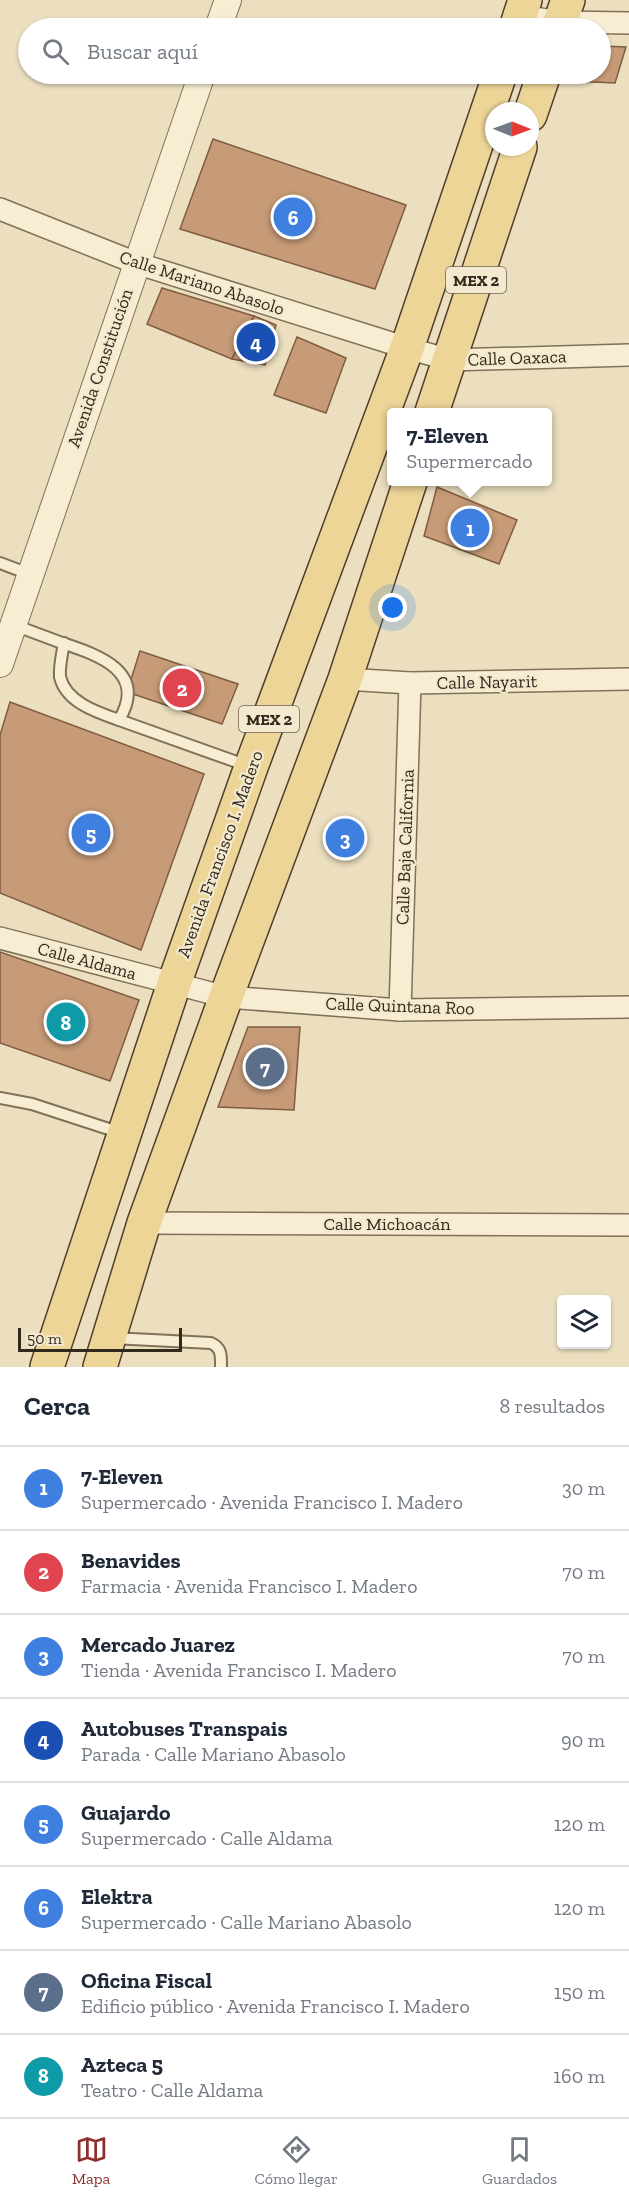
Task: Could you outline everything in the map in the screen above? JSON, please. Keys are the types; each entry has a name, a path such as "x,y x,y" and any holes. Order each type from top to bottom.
{"main road":[{"name":"Avenida Francisco I. Madero","path":"47,1367 174,984 251,767 407,348 497,84"},
{"path":"534,102 541,84"},
{"name":"MEX 2","path":"433,408 516,156"},
{"name":"MEX 2","path":"104,1353 144,1223 345,679 409,486"}],"street":[{"path":"222,18 228,0"},
{"path":"520,15 562,17"},
{"path":"611,21 629,23"},
{"name":"Avenida Constitución","path":"0,664 199,84"},
{"name":"Calle Mariano Abasolo","path":"0,209 136,264 407,348"},
{"name":"Calle Oaxaca","path":"407,348 450,360 629,355"},
{"name":"Calle Nayarit","path":"345,679 410,683 629,679"},
{"name":"Calle Baja California","path":"400,1010 410,683"},
{"name":"Calle Aldama","path":"0,938 174,984"},
{"name":"Calle Quintana Roo","path":"174,984 226,998 400,1010 629,1007"},
{"name":"Calle Michoacán","path":"144,1223 629,1225"}],"lane":[{"path":"0,563 29,574"},
{"path":"14,625 88,651 114,664 127,682 127,707 119,720"},
{"path":"64,643 60,674 65,692 95,712 251,767"},
{"path":"0,1098 32,1104 125,1134"},
{"path":"104,1353 211,1343 217,1345 220,1352 221,1367"}],"building":[{"path":"611,46 626,47 615,83 611,83"},
{"path":"213,139 406,205 375,289 180,229"},
{"path":"162,288 254,316 232,359 147,324"},
{"path":"254,316 276,325 265,365 232,359"},
{"path":"297,337 346,358 326,413 274,395"},
{"path":"437,487 517,520 499,564 424,536"},
{"path":"140,651 238,684 222,724 127,692"},
{"path":"10,702 204,774 141,950 0,893 0,735"},
{"path":"0,952 139,1000 110,1081 0,1043"},
{"path":"248,1027 300,1027 294,1110 218,1107"}],"place":[{"name":"Elektra","path":"293,217"},
{"name":"Autobuses Transpais","path":"256,342"},
{"name":"7-Eleven","path":"470,528"},
{"name":"Benavides","path":"182,688"},
{"name":"Guajardo","path":"91,833"},
{"name":"Mercado Juarez","path":"345,838"},
{"name":"Azteca 5","path":"66,1022"},
{"name":"Oficina Fiscal","path":"265,1067"}]}
